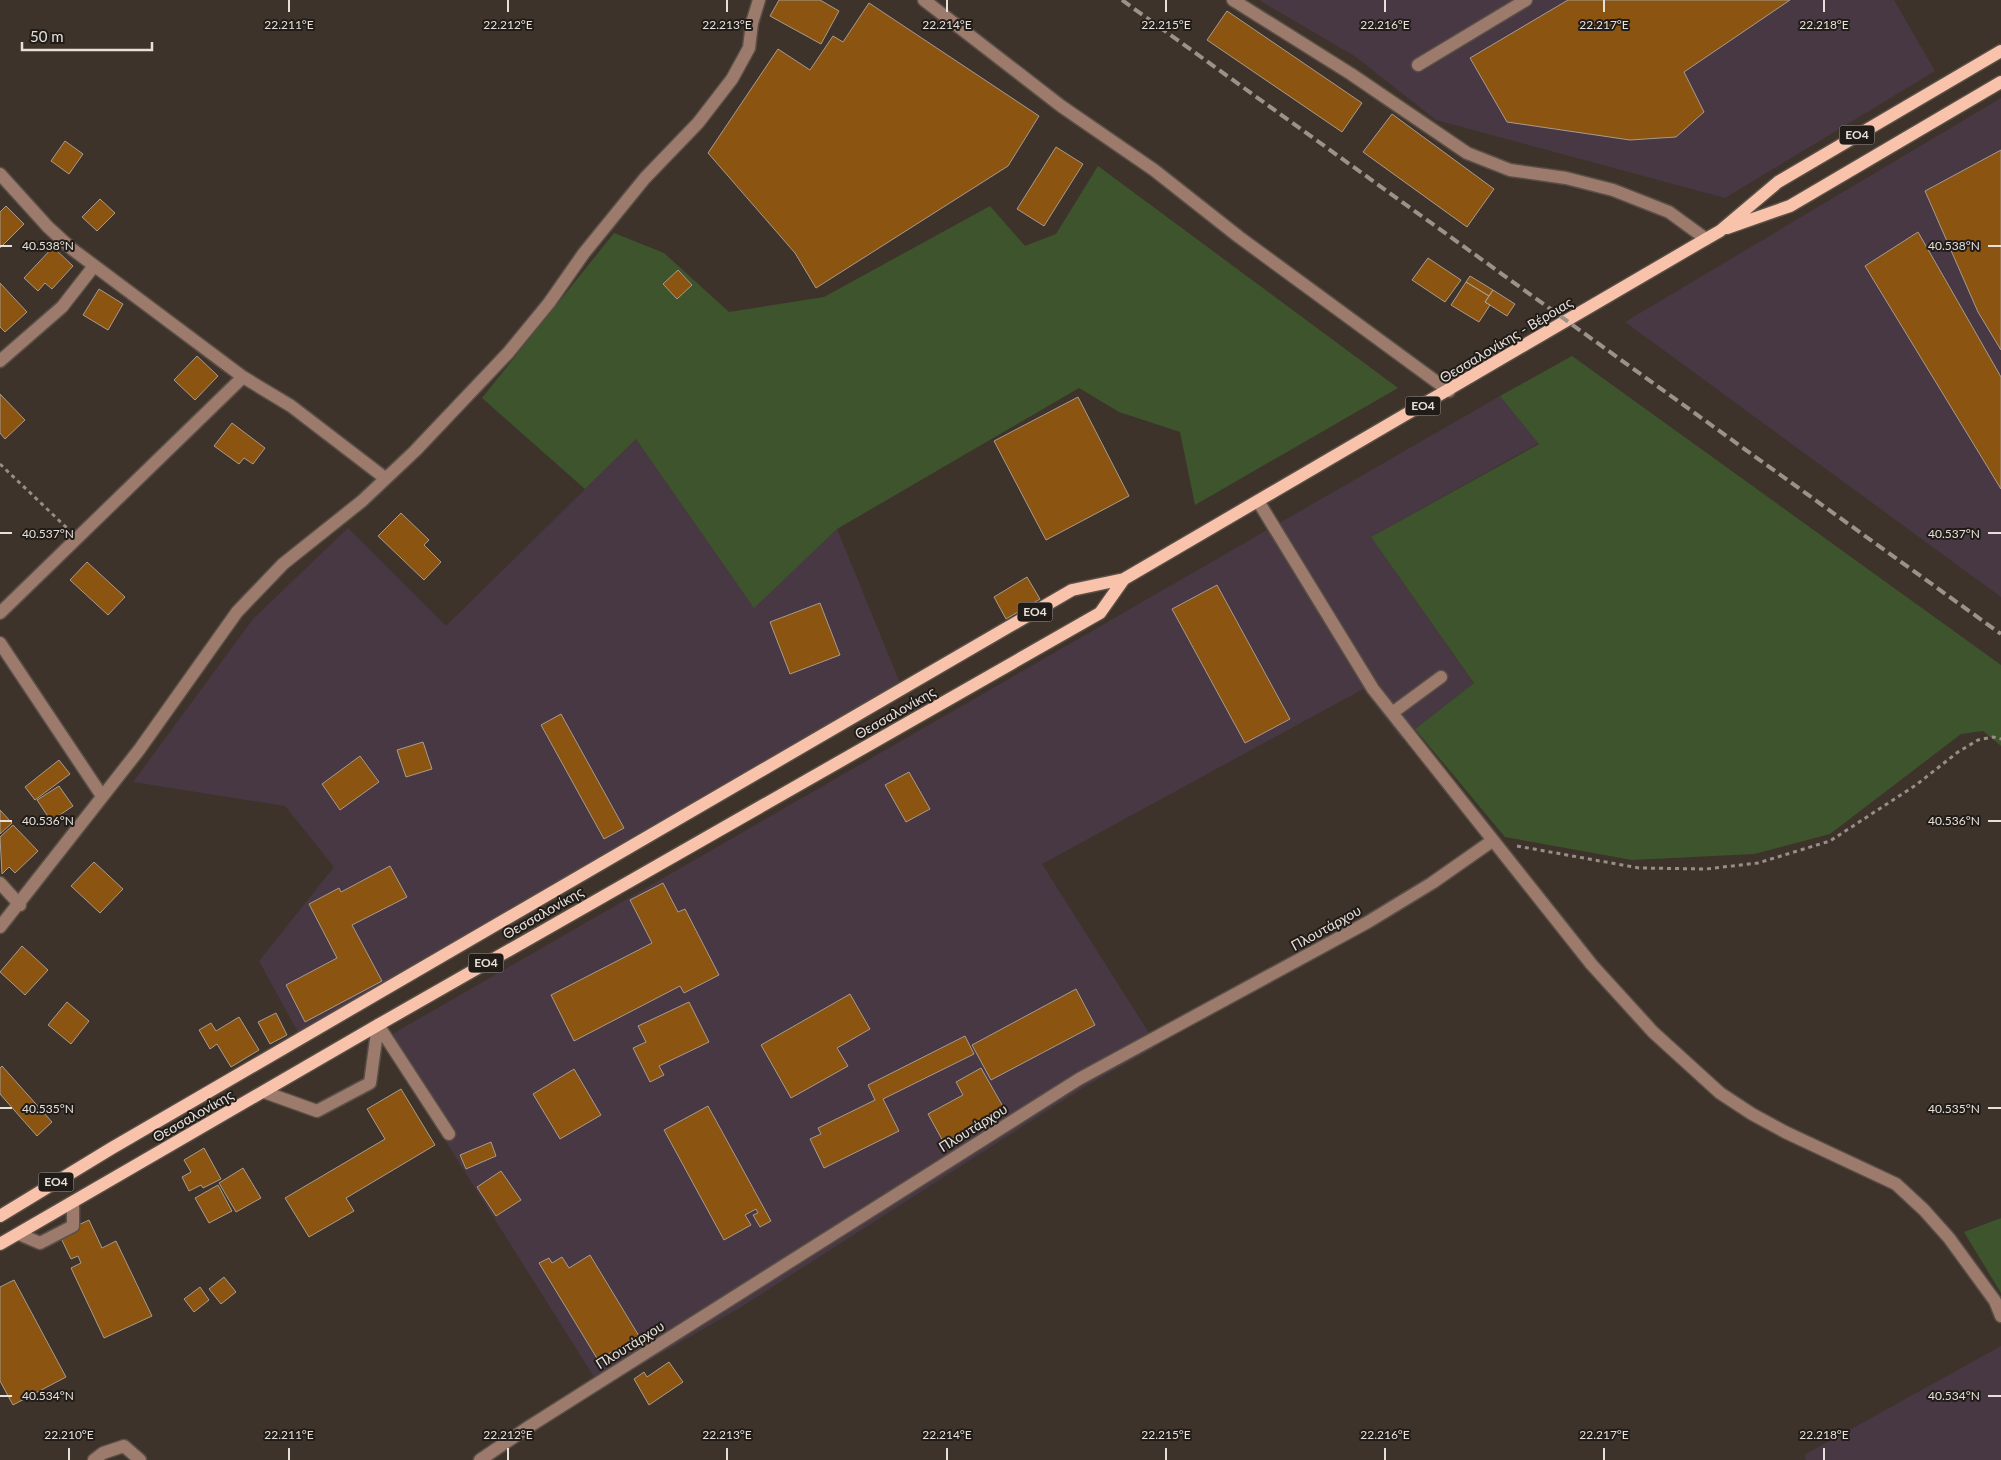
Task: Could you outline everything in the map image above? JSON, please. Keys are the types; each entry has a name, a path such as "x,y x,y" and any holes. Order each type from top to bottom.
{"main road":[{"name":"Θεσσαλονίκης - Βέροιας","path":"952,660 1072,590 1124,579 1449,391 1706,239 1720,230 1778,182 2001,51"},
{"name":"Θεσσαλονίκης - Βέροιας","path":"1720,230 1790,206 2001,82"},
{"name":"Θεσσαλονίκης - Βέροιας","path":"973,686 1100,613 1124,579"},
{"name":"Θεσσαλονίκης","path":"0,1216 121,1143 952,660"},
{"name":"Θεσσαλονίκης","path":"0,1244 74,1203 378,1025 973,686"}],"street":[{"path":"0,927 20,905 139,750 237,612 283,564 362,501 415,451 508,353 549,303 584,253 645,178 698,123 732,79 749,48 752,23 759,0"},
{"path":"924,0 1062,106 1154,170 1239,237 1449,391"},
{"path":"1233,0 1351,74 1467,153 1510,170 1566,178 1613,190 1669,212 1706,239"},
{"path":"1418,65 1526,0"},
{"path":"0,174 48,227 94,266 242,377 291,406 385,478"},
{"path":"0,361 62,307 94,266"},
{"path":"0,613 242,377"},
{"path":"1258,501 1373,690 1592,965 1653,1032 1720,1093 1752,1114 1785,1132 1896,1184 1924,1210 1949,1238 1995,1301 2001,1316"},
{"path":"0,643 102,796"},
{"path":"1392,713 1442,677"},
{"name":"Πλουτάρχου","path":"480,1460 530,1426 1079,1079 1368,922 1432,883 1492,841"},
{"path":"0,883 20,905"},
{"path":"264,1092 317,1111 370,1083 378,1025"},
{"path":"378,1025 450,1134"},
{"path":"19,1234 40,1243 73,1226 74,1203"},
{"path":"94,1460 104,1453 124,1446 140,1460"}],"path":[{"path":"0,464 78,539"},
{"path":"1492,841 1639,868 1706,869 1758,863 1830,841 1916,785 1958,752 1978,740 2001,739"}],"shaded area":[{"path":"1259,0 1894,0 1935,71 1725,198 1436,120 1356,57"},
{"path":"2001,98 2001,597 1625,322"},
{"path":"1500,396 1539,443 1371,537 1474,683 1402,739 1363,689 1042,864 1149,1033 1154,1048 1086,1086 738,1309 601,1388 382,1040"},
{"path":"636,439 754,607 837,529 900,683 298,1032 259,961 334,867 285,806 133,782 253,619 348,528 446,626"},
{"path":"2001,1346 2001,1460 1806,1460 1804,1455"}],"green space":[{"path":"1098,166 1398,388 1195,505 1180,432 1119,412 1079,388 837,529 754,608 636,439 585,489 482,398 614,233 664,253 729,312 824,297 990,206 1025,246 1056,234"},
{"path":"1572,356 2001,665 2001,746 1983,731 1961,734 1830,834 1754,854 1632,860 1505,837 1415,729 1474,683 1371,537 1539,444 1500,396"},
{"path":"2001,1218 2001,1293 1964,1232"}],"building":[{"path":"779,0 820,0 839,11 821,44 770,16"},
{"path":"1568,0 1790,0 1684,72 1704,112 1676,137 1630,140 1507,122 1470,58"},
{"path":"869,3 1039,116 1008,166 816,288 795,253 708,153 778,49 810,70 833,36 843,42"},
{"path":"1227,11 1362,103 1342,132 1207,40"},
{"path":"1392,114 1494,189 1467,227 1363,152"},
{"path":"65,141 83,154 69,174 51,161"},
{"path":"1056,147 1083,164 1044,226 1017,209"},
{"path":"2001,150 2001,350 1978,312 1925,191"},
{"path":"100,199 115,213 97,231 82,217"},
{"path":"6,206 24,224 0,248 0,212"},
{"path":"1918,232 2001,377 2001,489 1865,266"},
{"path":"53,247 73,266 52,289 45,283 38,291 24,278"},
{"path":"1428,258 1461,280 1445,302 1412,280"},
{"path":"678,270 692,285 677,299 663,284"},
{"path":"1470,276 1493,290 1489,296 1466,282"},
{"path":"1466,282 1489,296 1485,302 1490,305 1479,322 1451,305"},
{"path":"0,283 27,312 5,332 0,327"},
{"path":"99,289 123,304 108,330 83,315"},
{"path":"1493,290 1515,304 1507,316 1485,302"},
{"path":"197,356 218,376 195,400 174,380"},
{"path":"0,394 25,420 5,439 0,433"},
{"path":"1078,397 1129,496 1046,540 994,441"},
{"path":"232,423 265,448 253,464 244,458 239,464 214,446"},
{"path":"401,513 429,540 424,545 441,562 424,580 378,536"},
{"path":"87,562 125,597 108,615 70,580"},
{"path":"1027,577 1040,599 1006,619 994,597"},
{"path":"1217,585 1290,719 1245,743 1172,609"},
{"path":"820,603 840,655 790,674 770,622"},
{"path":"561,714 624,828 604,839 541,725"},
{"path":"423,742 432,769 406,777 397,750"},
{"path":"360,756 379,782 340,810 322,784"},
{"path":"59,760 70,774 35,800 25,787"},
{"path":"909,772 930,809 906,822 885,785"},
{"path":"59,786 73,806 51,821 37,800"},
{"path":"0,810 12,823 0,834"},
{"path":"13,825 38,851 15,873 9,867 2,874 0,837"},
{"path":"94,862 123,889 100,913 71,886"},
{"path":"390,866 407,897 352,925 382,981 305,1022 286,985 337,958 309,904 339,888 341,892"},
{"path":"663,883 678,912 685,909 719,975 684,993 680,986 574,1041 551,995 652,943 630,900"},
{"path":"22,946 48,970 25,995 0,972"},
{"path":"1076,989 1095,1025 991,1080 972,1045"},
{"path":"850,994 870,1029 837,1048 848,1066 791,1098 761,1045"},
{"path":"67,1002 89,1021 71,1044 48,1025"},
{"path":"689,1002 709,1042 659,1066 664,1075 650,1082 633,1048 646,1042 638,1026"},
{"path":"276,1013 287,1035 270,1044 258,1022"},
{"path":"239,1017 259,1050 231,1067 217,1044 210,1049 199,1030 211,1023 216,1031"},
{"path":"965,1036 974,1054 883,1099 899,1131 824,1168 810,1139 821,1134 818,1128 875,1100 868,1085"},
{"path":"2,1066 52,1122 37,1136 0,1094 0,1068"},
{"path":"981,1068 1005,1110 944,1143 928,1114 963,1095 956,1082"},
{"path":"574,1069 601,1115 560,1139 533,1094"},
{"path":"401,1089 435,1145 346,1198 354,1211 309,1237 285,1198 385,1139 367,1109"},
{"path":"708,1106 771,1221 760,1227 753,1215 758,1213 756,1209 745,1215 751,1225 724,1240 664,1130"},
{"path":"491,1142 496,1156 466,1169 460,1155"},
{"path":"204,1148 221,1179 203,1188 201,1185 189,1191 182,1177 191,1172 184,1160"},
{"path":"243,1168 261,1198 236,1212 219,1183"},
{"path":"501,1171 521,1200 496,1216 477,1187"},
{"path":"218,1185 232,1211 209,1223 195,1198"},
{"path":"89,1220 102,1248 116,1241 152,1316 104,1338 71,1268 81,1263 78,1256 71,1259 59,1234"},
{"path":"590,1255 639,1336 598,1360 539,1263 549,1258 552,1263 562,1257 569,1268"},
{"path":"224,1277 236,1292 221,1304 209,1289"},
{"path":"14,1280 66,1377 13,1405 0,1381 0,1287"},
{"path":"200,1287 209,1300 194,1312 184,1299"},
{"path":"669,1362 683,1382 649,1405 634,1379 644,1372 647,1377"}],"railway":[{"path":"1122,0 2001,634"}]}
